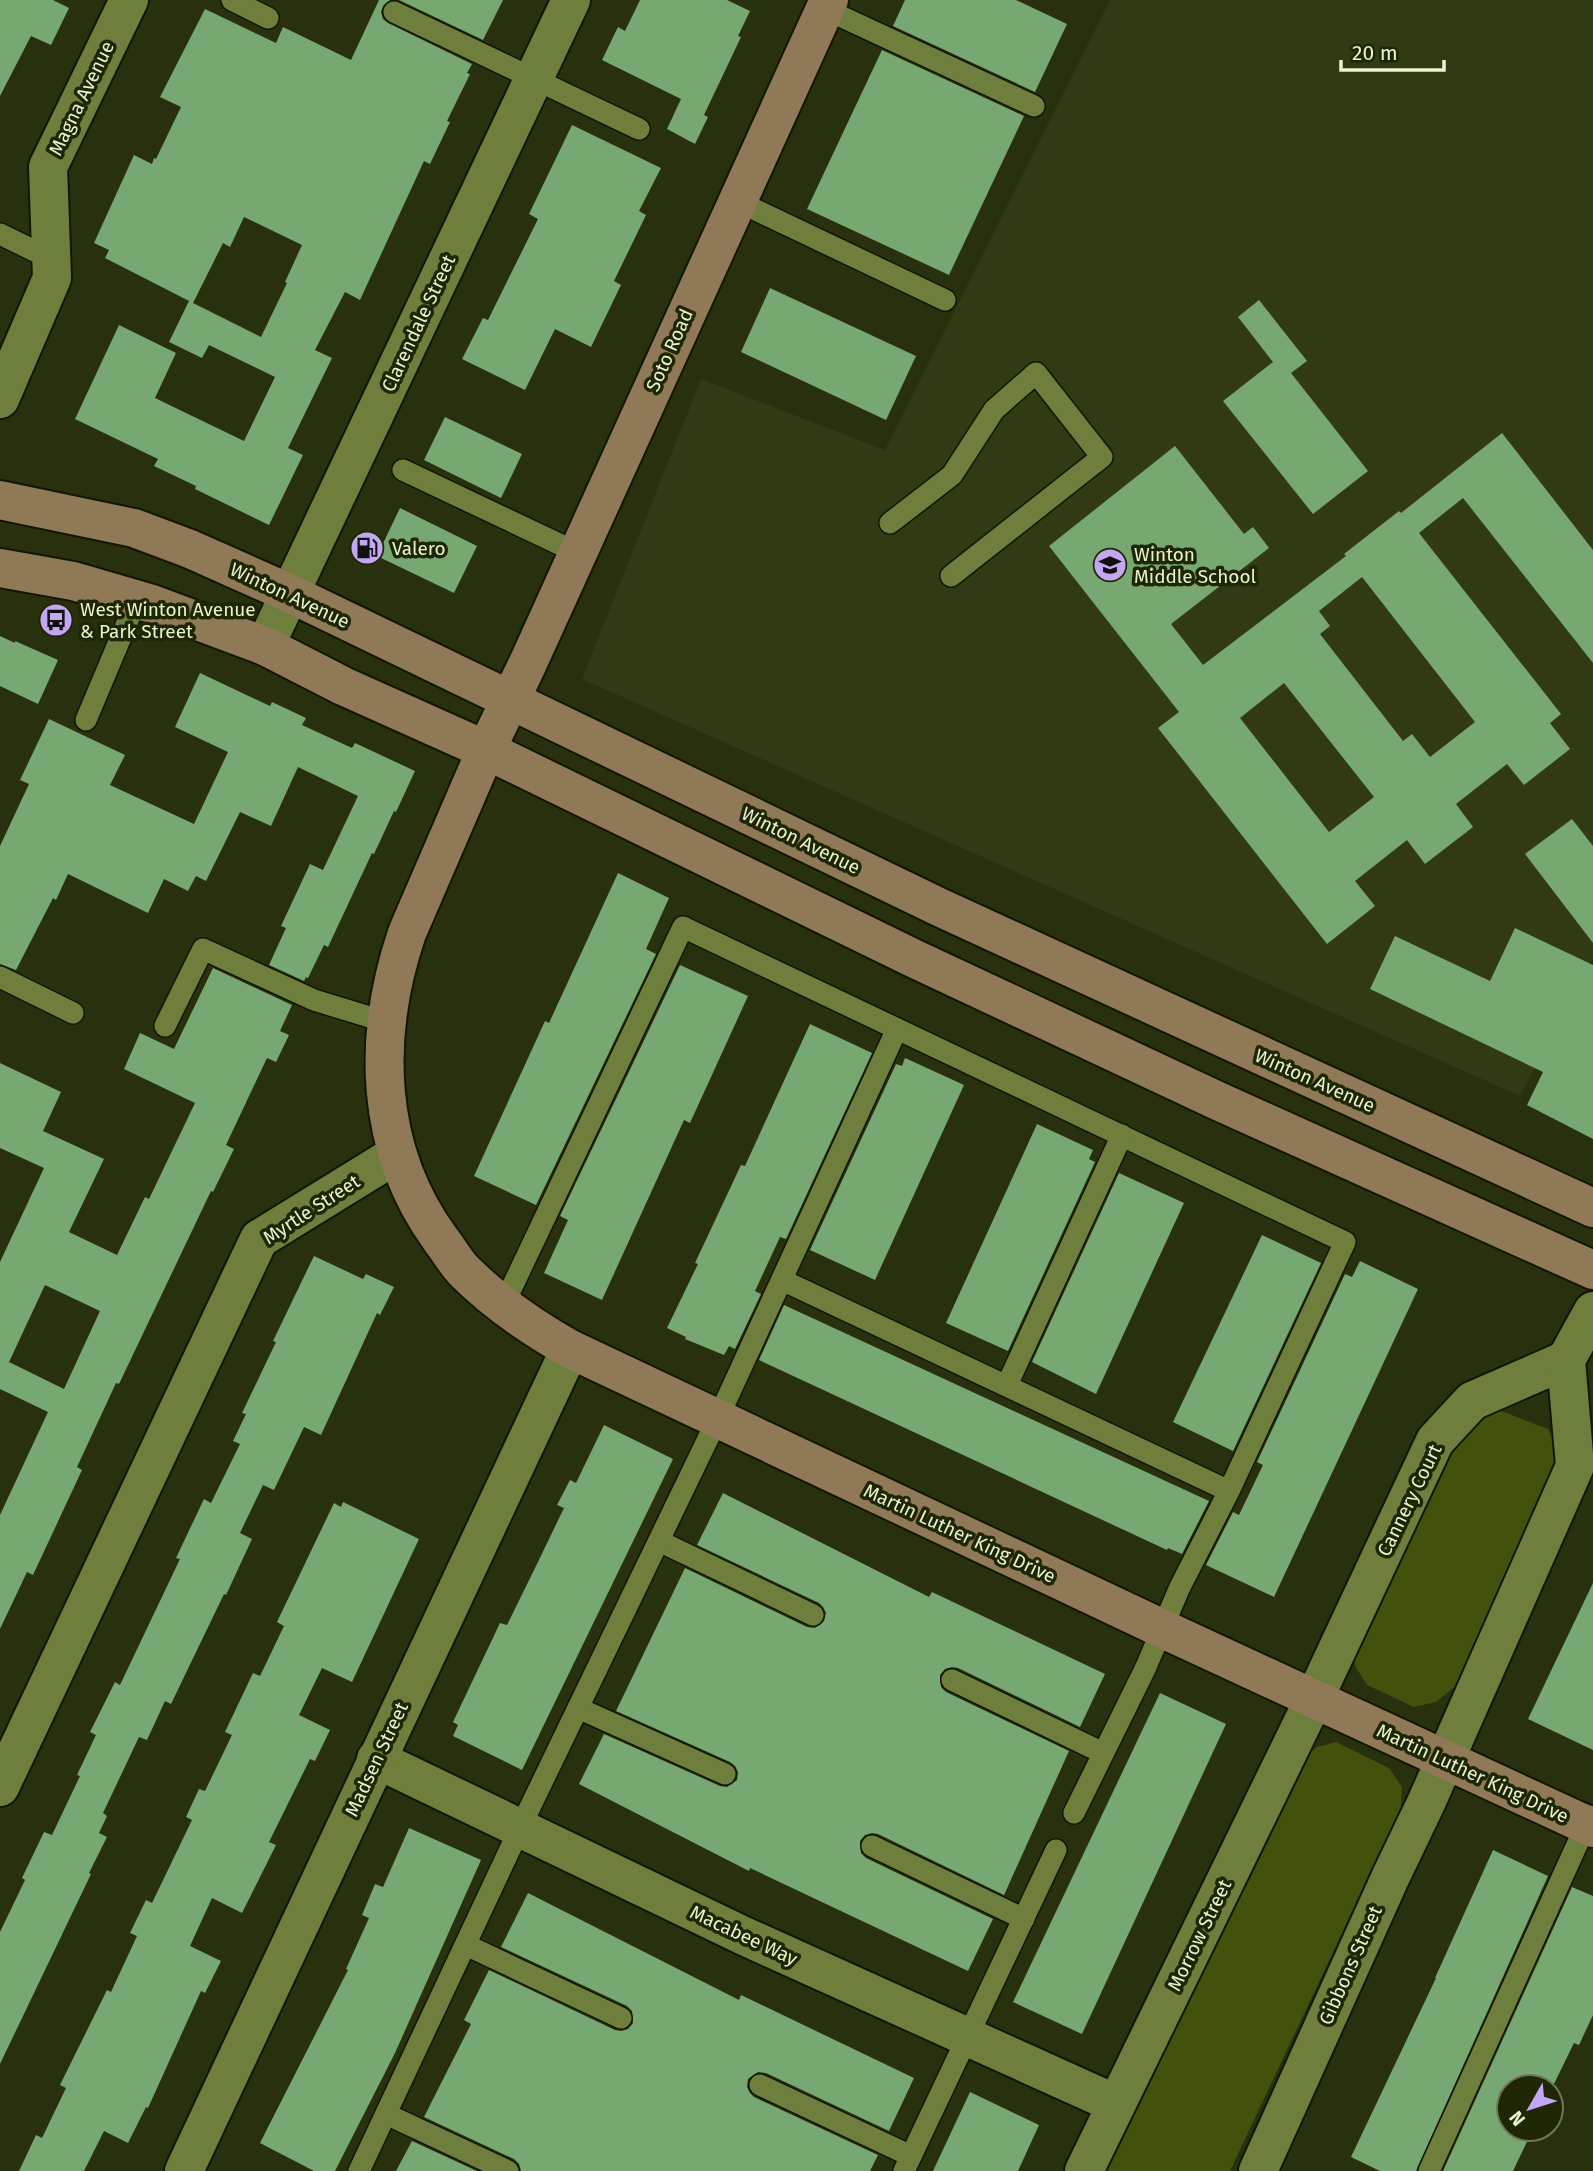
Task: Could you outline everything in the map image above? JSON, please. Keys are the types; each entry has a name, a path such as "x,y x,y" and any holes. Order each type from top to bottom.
{"main road":[{"name":"Soto Road","path":"511,701 827,5"},
{"name":"Winton Avenue","path":"0,500 134,528 190,549 289,593 939,907 1593,1208"},
{"path":"0,568 73,581 137,600 265,646 343,686 486,750 902,953 1593,1270"},
{"path":"397,1154 384,1073 386,1022 398,960 407,933 486,750 511,701"},
{"name":"Martin Luther King Drive","path":"397,1154 415,1201 461,1268 503,1306 534,1329 570,1349 1444,1760 1591,1821"}],"street":[{"name":"Magna Avenue","path":"0,399 52,278 48,167 129,0"},
{"name":"Clarendale Street","path":"265,646 571,0"},
{"name":"Myrtle Street","path":"0,1787 259,1239 397,1154"},
{"path":"1444,1760 1575,1466 1566,1360 1593,1311"},
{"name":"Madsen Street","path":"188,2170 376,1759 570,1349"},
{"name":"Cannery Court","path":"1314,1699 1435,1441 1472,1401 1566,1360"},
{"name":"Morrow Street","path":"1084,2171 1314,1699"},
{"name":"Macabee Way","path":"376,1759 744,1936 1116,2104"},
{"name":"Gibbons Street","path":"1258,2171 1444,1760"}],"lane":[{"path":"232,0 268,18"},
{"path":"827,5 1034,106"},
{"path":"394,12 639,129"},
{"path":"737,201 945,300"},
{"path":"0,234 51,259"},
{"path":"890,523 952,475 994,410 1036,373 1102,457 951,576"},
{"path":"403,470 578,553"},
{"path":"86,720 137,600"},
{"path":"503,1306 684,927 1345,1242 1074,1813"},
{"path":"165,1026 203,949 314,1000 386,1022"},
{"path":"0,977 73,1013"},
{"path":"359,2171 520,1828 718,1418 897,1029"},
{"path":"1007,1385 1122,1135"},
{"path":"782,1280 1229,1491"},
{"path":"659,1541 813,1615"},
{"path":"952,1680 1103,1753"},
{"path":"578,1708 725,1774"},
{"path":"1429,2171 1591,1821"},
{"path":"872,1846 1024,1919"},
{"path":"760,2085 907,2164 1056,1850"},
{"path":"466,1945 621,2018"},
{"path":"386,2114 508,2171"}],"shaded area":[{"name":"Winton Middle School","path":"1110,0 1593,0 1593,959 1520,1096 582,679 701,379 885,450"},
{"path":"1496,1409 1548,1429 1557,1448 1560,1468 1457,1685 1436,1702 1414,1707 1367,1685 1355,1666 1355,1646 1462,1423"},
{"path":"1336,1742 1389,1768 1402,1787 1401,1808 1230,2171 1107,2171 1301,1761 1317,1747"}],"building":[{"path":"0,0 53,0 69,8 51,45 31,36 0,96"},
{"path":"379,0 390,0 381,12 388,23 472,64 467,73 470,74 447,121 450,122 430,164 424,161 360,300 345,292 315,350 332,358 288,448 303,455 269,525 154,466 158,459 75,419 119,325 176,353 155,398 244,441 275,377 209,345 202,358 169,342 189,301 193,303 105,258 109,250 94,243 134,155 152,164 181,107 160,97 205,9 276,43 283,27 351,60","holes":["244,217 302,245 261,337 193,303 223,243 230,247"]},
{"path":"399,0 503,0 483,40"},
{"path":"640,0 727,0 750,11 738,36 741,37 704,115 708,117 695,144 667,129 681,99 602,60 618,27 625,31"},
{"path":"905,0 1016,0 1067,24 1035,92 893,26"},
{"path":"882,50 1024,116 949,275 807,209"},
{"path":"572,125 661,168 639,211 646,215 614,281 621,285 591,347 555,329 525,390 462,359 483,318 488,320 538,219 529,214"},
{"path":"770,288 916,356 886,420 741,352"},
{"path":"1259,300 1307,361 1291,373 1368,471 1313,514 1223,401 1273,362 1238,317"},
{"path":"445,417 522,454 501,498 424,460"},
{"path":"1502,433 1593,550 1593,663 1463,498 1419,533 1561,714 1550,723 1570,749 1524,785 1507,764 1456,804 1473,827 1425,864 1407,840 1355,881 1375,906 1327,944 1158,728 1179,712 1049,546 1175,446 1244,534 1253,527 1269,548 1171,624 1203,665 1346,556 1344,554 1399,511 1401,513","holes":["1362,577 1475,722 1430,757 1412,734 1403,741 1320,634 1330,626 1319,611","1284,683 1374,797 1329,832 1240,718"]},
{"path":"400,508 477,546 454,593 377,556"},
{"path":"0,636 58,660 38,704 0,686"},
{"path":"200,673 270,706 272,702 306,718 302,725 352,748 355,743 415,771 374,854 372,853 328,947 324,945 308,978 304,981 269,965 286,928 281,926 310,864 323,870 358,796 298,767 271,826 240,812 206,881 196,876 188,891 164,879 148,913 68,874 16,970 0,964 0,846 29,784 20,780 49,719 125,755 110,785 194,824 228,752 175,727"},
{"path":"1572,819 1593,846 1593,943 1525,854"},
{"path":"618,873 669,898 646,949 656,954 536,1205 474,1176 545,1021 549,1023"},
{"path":"1515,928 1593,965 1593,1139 1527,1105 1543,1072 1370,989 1395,936 1490,981"},
{"path":"680,965 748,996 690,1123 684,1120 602,1300 544,1273 568,1220 560,1216"},
{"path":"213,968 292,1005 280,1031 289,1035 276,1062 267,1058 226,1145 234,1149 213,1192 211,1191 119,1384 116,1383 77,1467 82,1470 33,1575 27,1572 0,1629 0,1515 48,1412 0,1389 0,1262 44,1168 0,1148 0,1063 61,1092 43,1131 104,1159 69,1232 117,1255 145,1197 149,1199 195,1103 124,1069 140,1033 174,1049","holes":["45,1285 100,1311 64,1389 9,1362"]},
{"path":"810,1024 872,1053 786,1239 780,1237 755,1291 761,1294 735,1349 729,1346 724,1355 685,1339 686,1337 667,1328 741,1165 745,1166"},
{"path":"905,1058 964,1085 875,1280 810,1250 896,1064 902,1066"},
{"path":"1037,1124 1093,1150 1089,1159 1095,1162 1008,1351 946,1323"},
{"path":"1119,1173 1184,1203 1096,1394 1032,1362"},
{"path":"1262,1235 1321,1263 1233,1451 1173,1422"},
{"path":"314,1256 363,1279 366,1274 394,1287 380,1315 377,1313 321,1435 304,1427 274,1490 263,1485 240,1533 252,1539 171,1704 165,1701 147,1740 139,1737 103,1813 107,1816 99,1833 107,1837 0,2064 0,1932 44,1832 52,1835 80,1776 77,1775 96,1735 90,1732 115,1682 120,1685 180,1559 176,1558 204,1499 211,1503 240,1444 233,1441 246,1414 242,1413"},
{"path":"1360,1261 1418,1289 1274,1597 1206,1565 1233,1512 1239,1515 1263,1465 1257,1462 1345,1274 1352,1277"},
{"path":"784,1305 1209,1501 1182,1554 1168,1548 1167,1550 759,1360"},
{"path":"604,1425 673,1459 522,1770 453,1736 458,1725 453,1722 500,1623 507,1625 564,1508 557,1505 570,1480 576,1483"},
{"path":"723,1493 929,1597 932,1592 1105,1674 1080,1727 958,1668 945,1669 940,1675 941,1687 946,1692 1069,1751 1004,1895 878,1834 865,1835 860,1841 861,1853 866,1858 993,1919 968,1971 750,1868 749,1871 579,1784 604,1734 720,1786 727,1787 737,1780 738,1772 730,1762 616,1711 685,1568 807,1627 815,1628 824,1621 826,1613 819,1603 697,1545"},
{"path":"343,1502 419,1539 352,1682 322,1668 299,1715 330,1730 315,1761 310,1759 269,1842 276,1845 242,1913 212,1898 190,1946 221,1961 205,1993 201,1991 148,2108 146,2107 128,2143 104,2131 84,2171 19,2171 36,2135 42,2138 66,2088 60,2085 107,1990 111,1992 137,1936 130,1933 146,1900 152,1903 192,1820 186,1817 199,1789 205,1791 232,1735 225,1732 253,1673 260,1676 284,1626 277,1622 334,1503 341,1507"},
{"path":"1593,1583 1593,1750 1528,1719"},
{"path":"1160,1693 1226,1724 1082,2034 1013,2002"},
{"path":"409,1828 481,1860 395,2053 335,2171 314,2171 260,2143 348,1970 346,1969 369,1918 362,1915 375,1884 383,1887"},
{"path":"1493,1850 1548,1876 1416,2171 1380,2171 1351,2157"},
{"path":"1572,1887 1593,1896 1593,2015 1579,2045 1574,2043 1559,2073 1495,2073 1495,2143 1526,2143 1513,2171 1443,2171"},
{"path":"528,1893 739,2000 741,1995 914,2078 889,2131 766,2073 758,2072 748,2079 747,2087 754,2097 878,2155 870,2171 521,2171 514,2159 424,2117 471,2024 464,2020 489,1970 615,2030 628,2029 633,2023 632,2011 627,2006 501,1947"},
{"path":"970,2092 1039,2125 1018,2171 933,2171"},
{"path":"412,2141 477,2171 396,2171"}],"place":[{"name":"Valero","path":"367,548"},
{"name":"Winton Middle School","path":"1110,565"},
{"name":"West Winton Avenue & Park Street","path":"56,620"}]}
